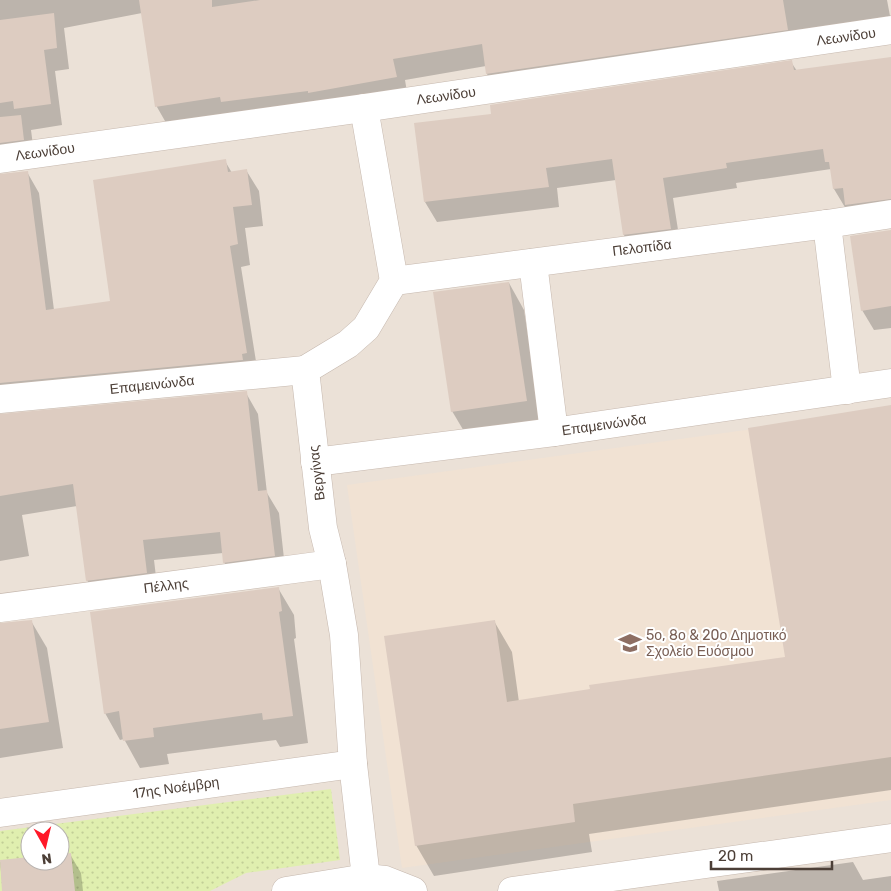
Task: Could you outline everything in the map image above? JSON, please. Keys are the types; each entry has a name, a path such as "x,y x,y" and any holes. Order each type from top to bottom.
{"street":[{"name":"Λεωνίδου","path":"0,159 364,108 891,30"},
{"path":"305,370 348,344 366,328 394,281 364,108"},
{"name":"Πελοπίδα","path":"394,281 891,214"},
{"path":"827,224 847,390"},
{"path":"533,263 554,432"},
{"name":"Επαμεινώνδα","path":"0,399 305,370"},
{"name":"Βεργίνας","path":"305,370 323,528 332,564 344,636 352,764 366,878"},
{"name":"Επαμεινώνδα","path":"315,462 554,432 891,383"},
{"name":"Πέλλης","path":"0,608 332,564"},
{"name":"17ης Νοέμβρη","path":"0,812 352,764"},
{"path":"525,890 891,838"},
{"path":"286,891 366,878 385,880 413,891"}],"shaded area":[{"path":"0,0 891,0 891,891 0,891"},
{"name":"5ο, 8ο & 20ο Δημοτικό Σχολείο Ευόσμου","path":"891,410 891,800 402,868 347,485"}],"green space":[{"path":"331,789 340,860 246,873 210,891 0,891 0,831 20,828 20,871 70,871 70,822"}],"building":[{"path":"139,0 212,0 212,7 260,0 783,0 788,30 486,74 482,44 393,59 397,77 308,93 308,91 221,102 220,97 155,107"},
{"path":"54,13 57,48 44,50 51,104 14,109 13,101 0,103 0,20"},
{"path":"891,57 891,199 845,205 843,188 833,189 829,162 825,162 823,149 726,163 727,168 663,178 671,229 623,235 612,159 546,168 549,187 424,202 414,123 491,114 490,105 792,60 794,70"},
{"path":"21,115 24,140 0,143 0,117"},
{"path":"226,159 228,172 247,169 252,205 233,207 238,244 230,246 247,353 242,354 243,360 0,383 0,174 28,171 46,310 110,301 93,180"},
{"path":"891,230 891,306 861,311 850,236"},
{"path":"509,282 527,401 451,412 433,292"},
{"path":"247,391 258,491 267,490 275,556 223,563 220,532 143,540 147,573 86,581 73,484 0,496 0,414"},
{"path":"891,405 891,757 573,804 575,822 415,846 384,636 495,620 507,702 590,689 589,685 785,657 748,428"},
{"path":"279,587 282,611 279,612 293,716 263,720 262,713 153,728 154,737 123,741 119,711 104,714 90,612"},
{"path":"32,620 49,722 0,729 0,623"},
{"path":"70,853 75,891 2,891 0,860 20,858 20,871 70,871"}],"place":[{"name":"5ο, 8ο & 20ο Δημοτικό Σχολείο Ευόσμου","path":"630,643"}]}
